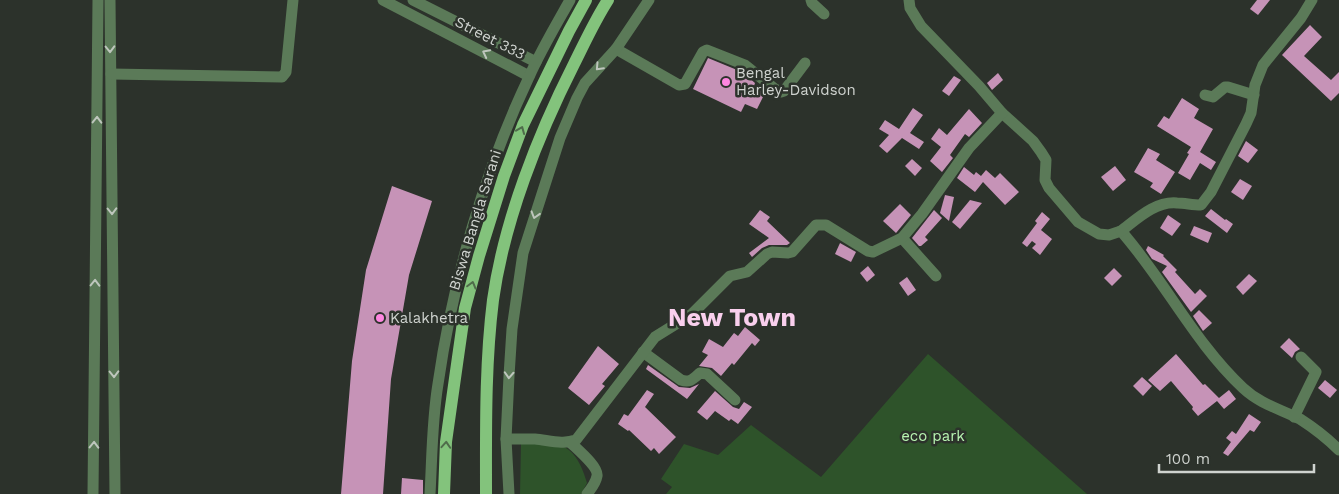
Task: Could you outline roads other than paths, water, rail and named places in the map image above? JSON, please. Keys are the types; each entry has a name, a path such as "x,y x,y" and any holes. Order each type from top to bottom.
{"main road":[{"name":"Biswa Bangla Sarani","path":"444,494 446,442 458,357 466,308 479,256 504,176 523,125 586,0"},
{"path":"486,494 487,355 494,299 503,250 537,144 555,101 608,0"}],"street":[{"path":"93,494 98,0"},
{"path":"110,0 115,494"},
{"path":"111,74 282,77 286,72 293,0"},
{"name":"Street 333","path":"383,0 529,76"},
{"name":"Street 333","path":"413,0 536,62"},
{"path":"430,494 438,385 450,314 482,195 529,76 570,0"},
{"path":"509,494 506,439 512,328 523,253 560,138 584,83 616,49 648,0"},
{"path":"811,0 824,14"},
{"path":"909,0 910,8 921,26 1041,152 1046,160 1045,180 1049,188 1078,222 1099,234 1109,235 1120,231 1162,204 1176,202 1188,205 1201,205 1212,192 1251,113 1255,85 1263,65 1301,18 1312,0"},
{"path":"616,49 679,85 685,84 703,52 707,50 745,65 781,92 784,91 805,64"},
{"path":"1205,95 1212,98 1228,87 1254,95"},
{"path":"506,439 570,442 576,440 655,337 692,314 730,276 747,272 767,254 772,252 792,252 818,224 826,225 868,251 873,252 902,238 922,214 969,148 1002,113"},
{"path":"1120,231 1214,358 1244,389 1256,398 1313,428 1330,440 1339,450"},
{"path":"902,238 936,276"},
{"path":"643,352 686,382 690,382 700,373 707,374 735,400"},
{"path":"1294,417 1316,372 1301,357"},
{"path":"570,442 593,465 598,473 587,494"}],"place":[{"name":"Bengal Harley-Davidson","path":"726,82"},
{"name":"Kalakhetra","path":"380,318"}],"district":[{"name":"New Town","path":"732,317"}],"park label":[{"name":"eco park","path":"933,436"}]}
